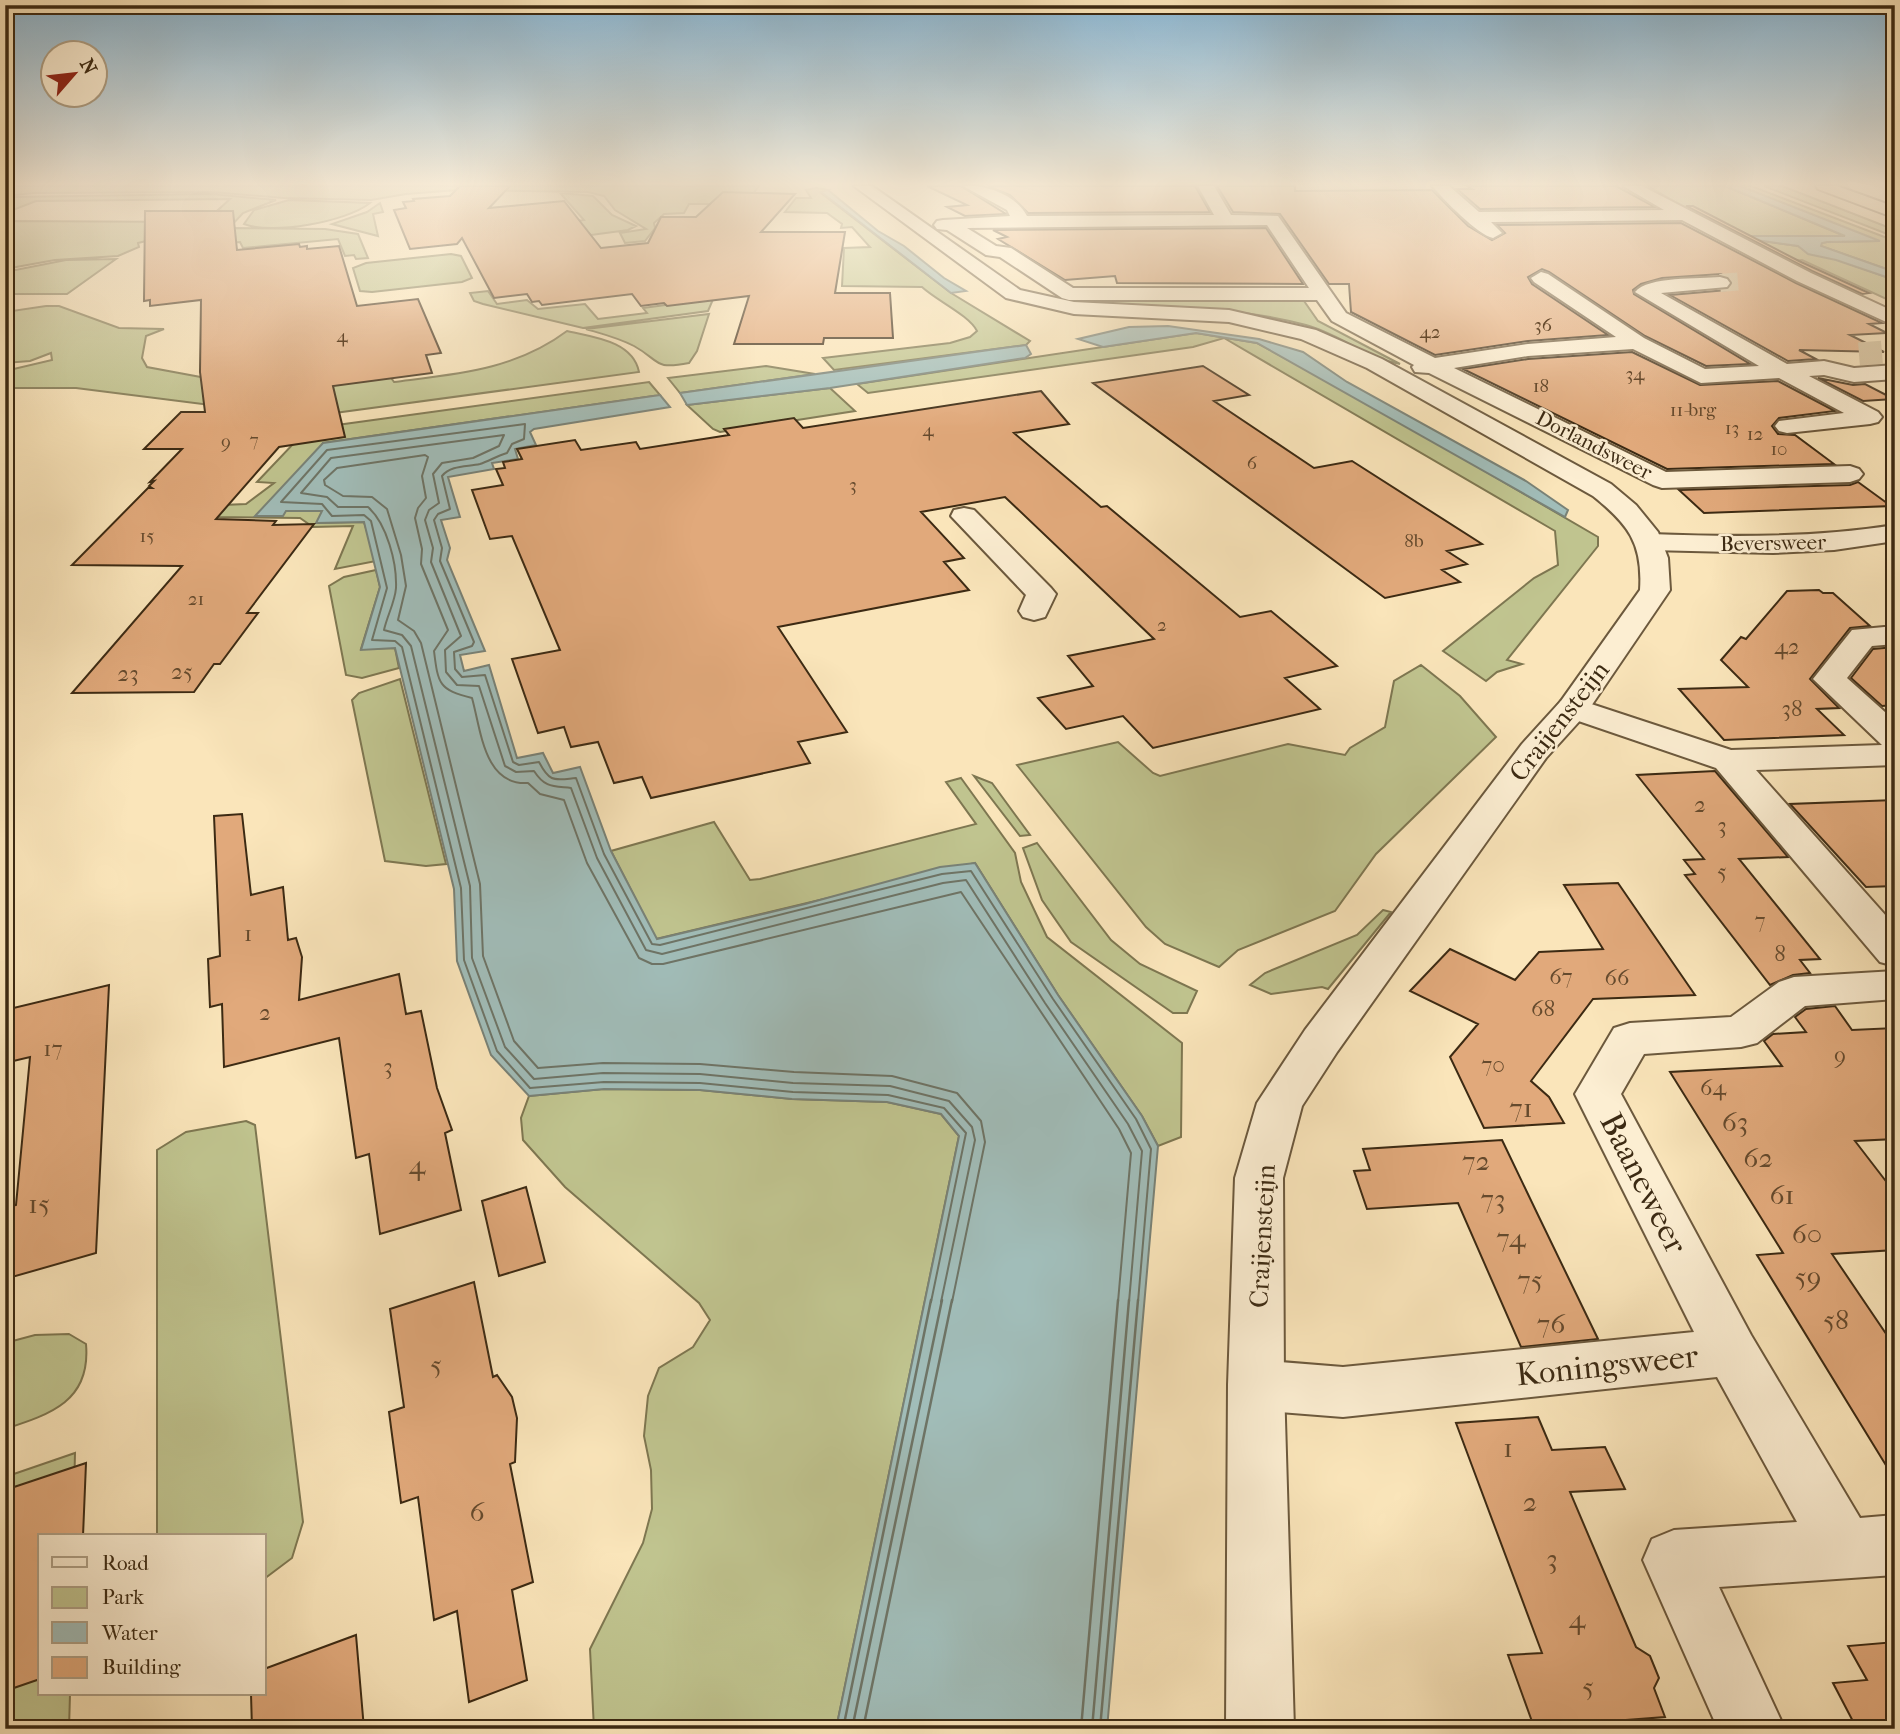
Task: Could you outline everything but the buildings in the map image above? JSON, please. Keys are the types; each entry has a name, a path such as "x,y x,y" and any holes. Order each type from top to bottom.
{"street":[{"name":"Craijensteijn","path":"982,267 1013,294 1035,302 1091,310 1197,312 1257,320 1316,335 1390,372 1602,490 1633,517 1650,542 1657,568 1655,590 1573,708 1534,751 1321,1041 1280,1102 1259,1178 1256,1385 1260,1729"},
{"path":"1028,267 1069,294 1322,295"},
{"name":"Dorlandsweer","path":"1303,267 1339,317 1662,480 1850,474"},
{"path":"1784,267 1895,320"},
{"path":"1768,279 1804,277"},
{"path":"1541,278 1637,341 1701,376 1824,368 1854,375 1895,372"},
{"path":"1720,282 1653,288 1645,292 1870,417 1787,426"},
{"path":"1390,372 1528,349 1637,341"},
{"path":"1824,368 1818,358 1858,354"},
{"path":"964,516 1041,594 1034,611"},
{"name":"Beversweer","path":"1650,542 1734,545 1814,543 1895,533"},
{"path":"1895,635 1863,638 1829,679 1895,739"},
{"path":"1573,708 1728,761 1895,755"},
{"path":"1728,761 1895,951"},
{"name":"Baaneweer","path":"1732,1352 1598,1094 1630,1039 1741,1032 1794,992 1895,985"},
{"name":"Koningsweer","path":"1256,1385 1343,1392 1732,1352 1870,1547"},
{"name":"Koningsweer","path":"1752,1729 1674,1560 1870,1547"}],"green space":[{"path":"31,267 105,267 67,294 5,294 5,272"},
{"path":"466,267 472,278 462,282 360,291 353,268"},
{"path":"843,267 917,267 951,293 1030,341 1026,345 834,370 823,358 950,343 970,337 977,331 967,319 922,287 842,286"},
{"path":"1817,267 1858,267 1895,280 1895,303"},
{"path":"1881,267 1895,267 1895,272"},
{"path":"723,276 708,311 583,328 483,304 474,301 470,293 488,291 497,304 527,300 538,309 585,304 598,319 647,313 643,308 680,303"},
{"path":"1100,301 1304,301 1318,321 1400,364 1376,357 1318,329 1281,319 1204,309 1102,305"},
{"path":"59,306 119,328 164,329 146,336 142,358 147,367 206,378 380,362 394,382 463,373 506,362 547,344 567,331 600,338 620,347 629,353 639,372 305,417 76,388 5,388 5,371 52,360 51,353 30,361 5,363 5,312"},
{"path":"709,314 697,351 689,363 677,365 663,365 628,343 586,329"},
{"path":"1196,333 1257,343 1382,411 1598,537 1598,546 1507,660 1522,664 1497,672 1486,681 1443,651 1534,578 1558,565 1555,531 1224,338 1193,347 868,393 857,384"},
{"path":"766,366 815,374 680,393 668,378"},
{"path":"649,382 660,395 323,443 286,511 323,511 317,523 364,522 376,561 335,569 353,526 313,527 300,518 212,517 200,506 246,504 274,483 257,482 294,443 337,425"},
{"path":"830,388 855,411 720,432 713,429 687,405"},
{"path":"376,570 380,587 361,649 395,648 399,668 362,678 346,675 329,586 344,577"},
{"path":"1421,665 1460,696 1496,737 1376,854 1335,911 1238,950 1219,967 1165,944 1146,927 1017,765 1118,742 1160,776 1288,744 1345,755 1350,748 1385,727 1394,681"},
{"path":"400,679 446,864 426,866 385,861 352,700 359,693"},
{"path":"974,776 992,783 1030,835 1020,836"},
{"path":"961,778 1015,853 1021,882 1047,937 1182,1043 1181,1137 1158,1146 1142,1116 1058,995 975,863 656,939 611,851 714,822 750,880 760,879 976,824 946,782"},
{"path":"1037,843 1111,940 1140,964 1197,991 1187,1013 1173,1013 1071,942 1042,900 1023,848"},
{"path":"1383,910 1391,912 1328,989 1322,987 1271,994 1250,985 1265,973 1357,935"},
{"path":"604,1089 700,1090 792,1099 887,1102 941,1114 959,1136 836,1729 594,1729 590,1649 643,1543 652,1509 651,1470 644,1436 648,1396 659,1368 693,1347 710,1320 699,1303 565,1187 523,1140 521,1118 529,1096"},
{"path":"246,1121 255,1125 303,1522 292,1558 266,1578 266,1534 157,1534 157,1150 186,1132"},
{"path":"69,1334 86,1344 86,1363 75,1392 52,1411 5,1429 5,1343 35,1335"},
{"path":"75,1453 73,1534 38,1534 38,1696 70,1696 69,1729 5,1729 5,1477"}],"water":[{"path":"917,267 930,267 966,291 951,293"},
{"path":"1856,267 1881,267 1895,272 1895,280"},
{"path":"1168,326 1259,339 1303,352 1347,382 1526,481 1568,510 1565,517 1257,343 1196,333 1103,347 1078,339 1129,327"},
{"path":"1026,345 1031,354 1025,358 830,388 687,405 680,393"},
{"path":"660,395 670,407 534,429 530,432 536,445 515,449 518,459 492,463 494,469 448,477 460,517 441,520 450,548 447,560 485,651 460,655 464,671 489,665 517,758 543,753 553,773 580,767 611,851 657,939 805,904 940,867 975,863 1058,995 1142,1116 1158,1146 1107,1729 836,1729 959,1136 941,1114 887,1102 792,1099 700,1090 604,1089 529,1096 491,1055 457,961 454,889 395,648 361,650 380,587 364,522 316,523 322,511 286,511 283,516 255,516 323,443"}],"tunnel":[{"path":"1720,283 1743,281"},
{"path":"1859,354 1884,352"}]}
